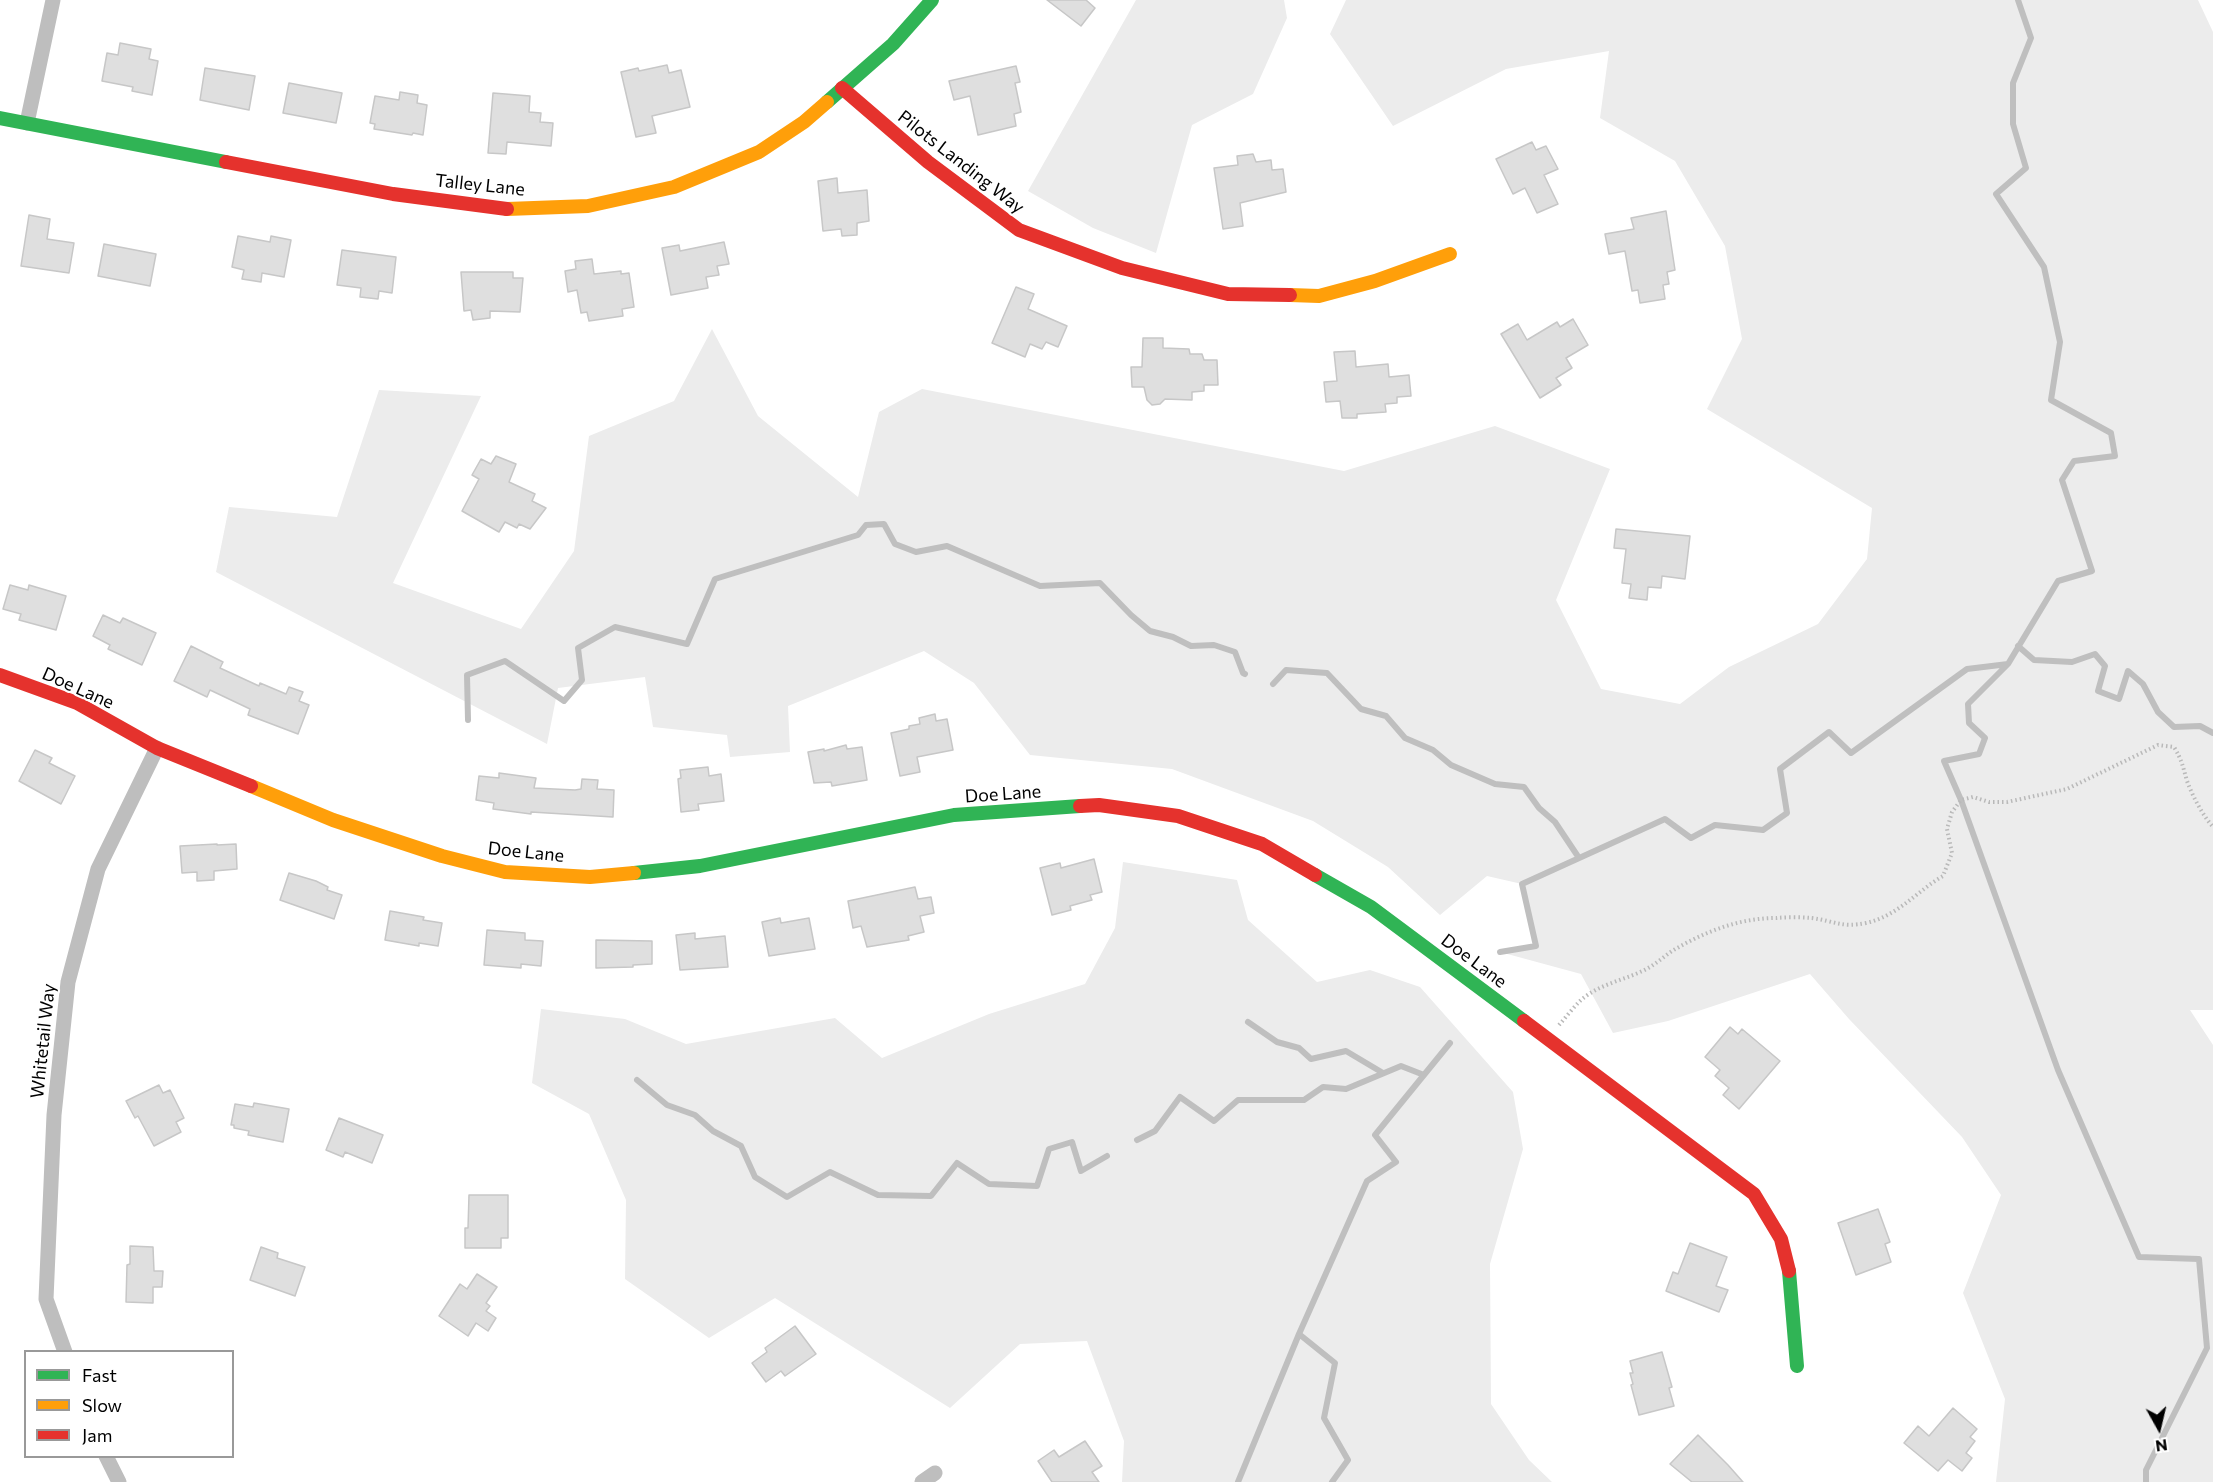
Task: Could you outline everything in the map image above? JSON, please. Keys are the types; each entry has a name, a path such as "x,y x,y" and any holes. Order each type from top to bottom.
{"street":[{"path":"27,123 53,0"},
{"name":"Talley Lane","path":"0,118 393,194 514,210 588,206 674,187 759,152 804,122 892,44 932,0"},
{"name":"Pilots Landing Way","path":"842,88 928,162 1019,230 1122,268 1228,294 1319,296 1375,281 1449,254"},
{"name":"Doe Lane","path":"0,675 77,703 157,748 333,820 442,856 505,872 591,877 700,866 954,815 1100,805 1178,816 1262,844 1371,907 1754,1194 1781,1239 1789,1268 1797,1366"},
{"name":"Whitetail Way","path":"63,1350 46,1299 54,1115 68,982 98,869 157,748"},
{"path":"107,1458 119,1482"},
{"path":"922,1482 935,1473"}],"path":[{"path":"1547,1039 1581,1000 1603,987 1648,968 1672,951 1709,932 1755,920 1774,918 1812,918 1848,926 1890,914 1917,897 1929,884 1943,876 1952,853 1947,829 1952,812 1961,800 1973,797 1989,802 2007,802 2067,789 2158,745 2174,747 2183,760 2187,782 2205,817 2213,826"}],"shaded area":[{"path":"1136,0 1284,0 1287,18 1253,94 1192,125 1156,253 1093,228 1028,191"},
{"path":"1346,0 2198,0 2213,32 2213,1010 2190,1010 2213,1045 2213,1482 1996,1482 2005,1399 1963,1293 2001,1195 1962,1137 1849,1019 1810,974 1668,1021 1613,1033 1581,974 1500,952 1536,945 1522,884 1487,876 1440,915 1388,867 1313,821 1172,769 1030,755 974,683 924,651 788,706 790,752 730,757 727,735 653,727 645,677 558,688 547,744 216,572 229,507 337,517 379,390 481,396 393,583 521,629 574,551 589,436 674,401 712,329 758,416 858,497 879,412 922,389 1344,471 1495,426 1610,469 1556,600 1601,689 1680,704 1729,667 1818,624 1867,559 1872,508 1707,409 1742,339 1725,246 1675,161 1600,118 1609,51 1506,69 1393,126 1330,34"},
{"path":"1123,862 1237,880 1248,920 1317,982 1370,970 1420,987 1513,1092 1523,1149 1490,1264 1491,1404 1529,1460 1552,1482 1122,1482 1124,1441 1087,1341 1020,1344 950,1408 775,1298 709,1338 625,1279 626,1200 589,1114 532,1083 541,1009 625,1019 686,1044 835,1018 882,1058 989,1014 1085,984 1115,928"}],"building":[{"path":"1047,0 1086,0 1095,8 1081,26"},
{"path":"120,43 151,49 149,59 158,61 152,95 132,91 133,87 102,81 107,53 118,55"},
{"path":"667,65 669,73 681,70 690,107 652,116 656,133 636,137 621,72"},
{"path":"1016,66 1020,82 1015,83 1021,112 1014,114 1016,126 978,135 970,96 954,100 949,81"},
{"path":"205,68 255,76 249,110 200,100"},
{"path":"289,83 342,93 336,123 283,113"},
{"path":"400,92 418,95 417,103 427,105 423,135 374,129 375,124 370,123 375,96 399,100"},
{"path":"493,93 530,96 529,112 541,113 540,122 553,123 551,146 507,142 506,154 488,153"},
{"path":"1532,142 1536,150 1546,146 1558,169 1544,175 1558,204 1537,213 1525,188 1513,194 1496,159"},
{"path":"1253,154 1256,162 1271,160 1272,170 1283,169 1286,192 1240,203 1243,226 1223,229 1214,168 1238,165 1237,156"},
{"path":"837,178 838,193 867,190 869,221 857,223 857,235 842,236 841,229 823,231 818,181"},
{"path":"1666,211 1675,270 1667,272 1669,284 1663,285 1665,299 1640,303 1638,290 1632,291 1625,251 1609,254 1605,234 1634,229 1631,218"},
{"path":"29,215 50,219 47,239 74,243 69,273 21,266"},
{"path":"238,236 270,242 271,236 291,240 284,277 262,273 261,282 242,279 244,270 232,267"},
{"path":"724,242 729,264 717,266 719,275 706,277 708,288 671,295 662,248 679,245 680,251"},
{"path":"104,244 156,254 150,286 98,276"},
{"path":"342,250 396,257 392,293 379,291 378,299 360,297 361,288 337,285"},
{"path":"592,259 594,274 621,271 621,274 629,273 634,307 622,309 623,316 589,321 587,312 581,313 577,290 568,292 565,271 576,269 575,261"},
{"path":"461,272 513,272 513,278 523,278 520,312 490,311 490,318 473,320 471,310 464,311"},
{"path":"1016,287 1034,294 1028,309 1067,326 1058,347 1046,342 1042,349 1030,344 1025,357 992,343"},
{"path":"1573,319 1588,345 1566,358 1572,368 1556,378 1561,385 1540,398 1501,334 1518,324 1527,340 1557,322 1560,327"},
{"path":"1143,338 1163,338 1163,348 1189,349 1190,354 1202,354 1204,360 1217,360 1218,385 1204,385 1204,391 1192,392 1192,400 1165,399 1160,404 1152,405 1147,400 1144,387 1132,387 1131,367 1142,367"},
{"path":"1355,351 1356,367 1388,364 1389,377 1409,375 1411,396 1397,397 1397,403 1385,404 1386,412 1357,414 1357,418 1342,418 1340,401 1326,402 1324,382 1337,381 1334,352"},
{"path":"496,456 516,464 509,482 535,494 532,501 546,508 530,529 519,524 517,528 505,522 499,532 462,511 479,479 472,475 481,459 491,464"},
{"path":"1616,529 1690,536 1685,579 1662,576 1661,588 1648,587 1647,600 1629,598 1631,584 1622,583 1626,549 1614,548"},
{"path":"10,585 28,590 29,585 66,596 56,630 19,620 21,614 3,609"},
{"path":"103,615 120,623 123,618 156,633 142,665 108,649 110,645 93,636"},
{"path":"191,646 223,662 220,668 259,686 260,683 286,694 289,687 303,692 299,701 309,705 298,734 248,715 250,709 210,690 207,697 174,681"},
{"path":"935,714 936,721 947,719 953,750 917,757 920,772 900,776 891,733 909,729 909,726 920,724 919,718"},
{"path":"846,745 847,749 862,747 867,780 832,786 831,782 814,783 808,752 824,749 824,751"},
{"path":"35,750 52,758 49,763 75,776 61,804 19,781"},
{"path":"708,767 709,776 721,774 724,801 698,804 699,810 681,812 678,779 681,778 680,770"},
{"path":"499,773 536,778 534,788 575,790 581,789 582,779 598,780 597,789 614,790 613,817 531,812 531,814 493,809 494,803 476,800 479,776 499,778"},
{"path":"236,844 237,869 214,871 214,880 197,881 197,872 182,873 180,846"},
{"path":"1094,859 1102,892 1090,895 1092,900 1070,906 1071,910 1052,915 1040,868 1060,863 1061,868"},
{"path":"289,873 316,881 328,887 327,890 342,895 334,919 280,900"},
{"path":"915,887 918,899 931,897 934,913 920,916 924,932 908,936 909,940 867,947 861,926 853,928 848,901"},
{"path":"390,911 442,923 438,946 419,943 419,946 385,940"},
{"path":"780,918 781,923 809,918 815,949 769,956 762,922"},
{"path":"487,930 525,933 525,940 543,941 541,966 521,964 521,968 484,965"},
{"path":"695,933 695,939 725,936 728,967 680,970 676,935"},
{"path":"596,940 652,941 652,964 596,968"},
{"path":"1730,1027 1738,1034 1742,1029 1780,1061 1739,1109 1723,1095 1729,1088 1715,1076 1720,1070 1705,1057"},
{"path":"159,1085 163,1093 170,1090 184,1118 176,1122 181,1132 154,1146 138,1116 135,1118 126,1101"},
{"path":"254,1103 289,1109 283,1142 248,1135 249,1131 234,1128 234,1125 231,1125 235,1104 253,1107"},
{"path":"339,1118 383,1135 372,1163 345,1152 343,1157 326,1150"},
{"path":"469,1195 508,1195 508,1238 501,1238 501,1248 465,1248"},
{"path":"1878,1209 1890,1242 1885,1244 1891,1262 1856,1275 1838,1223"},
{"path":"1690,1243 1727,1257 1716,1286 1728,1290 1719,1312 1666,1291 1673,1272 1678,1274"},
{"path":"130,1246 153,1247 154,1271 163,1271 162,1287 153,1287 153,1303 126,1302"},
{"path":"261,1247 278,1253 277,1258 305,1267 295,1296 250,1280"},
{"path":"477,1274 497,1287 486,1303 490,1306 486,1311 496,1318 488,1331 476,1323 468,1336 439,1316 460,1284 467,1289"},
{"path":"795,1326 816,1354 785,1376 781,1371 766,1382 752,1363 767,1352 765,1348"},
{"path":"1662,1352 1672,1387 1669,1388 1674,1406 1639,1415 1631,1385 1633,1384 1630,1373 1633,1373 1630,1361"},
{"path":"1953,1408 1977,1429 1970,1437 1975,1441 1966,1453 1972,1458 1962,1471 1948,1460 1938,1471 1904,1443 1918,1426 1929,1436"},
{"path":"1698,1435 1743,1482 1692,1482 1670,1464"},
{"path":"1085,1441 1102,1466 1092,1472 1099,1482 1052,1482 1038,1461 1054,1450 1059,1457"}],"waterway":[{"path":"1500,952 1536,946 1522,884 1665,819 1691,838 1715,825 1763,830 1787,813 1780,769 1829,732 1851,753 1967,669 2008,664 2058,581 2092,571 2062,480 2074,461 2115,456 2111,433 2051,400 2060,342 2044,267 1996,194 2026,168 2013,124 2013,83 2031,38 2018,0"},
{"path":"468,720 467,675 505,661 564,701 582,680 578,648 615,627 687,644 715,579 858,535 866,525 884,524 895,544 916,552 947,546 1040,586 1100,583 1150,631 1173,637 1191,646 1214,645 1235,652 1245,674"},
{"path":"2018,646 2034,660 2072,662 2095,654 2105,666 2098,691 2119,699 2128,671 2143,684 2158,712 2174,727 2200,726 2213,733"},
{"path":"2007,665 1968,704 1969,723 1985,738 1979,754 1944,761 1961,800 2058,1070 2139,1257 2199,1259 2207,1348 2146,1470 2146,1482"},
{"path":"1273,684 1286,670 1327,673 1361,709 1386,716 1405,738 1433,750 1451,765 1495,784 1524,787 1539,808 1555,822 1579,858"},
{"path":"1248,1022 1277,1042 1299,1048 1311,1059 1346,1051 1383,1073"},
{"path":"1238,1482 1299,1334 1367,1181 1396,1162 1375,1135 1450,1043"},
{"path":"1137,1140 1155,1131 1180,1097 1214,1121 1238,1100 1304,1100 1323,1087 1346,1089 1401,1066 1424,1075"},
{"path":"637,1080 667,1105 695,1115 713,1131 741,1146 755,1177 787,1197 830,1172 878,1195 931,1196 957,1163 989,1184 1037,1186 1049,1149 1072,1142 1081,1171 1107,1156"},
{"path":"1299,1334 1335,1363 1324,1418 1348,1460 1332,1482"}],"traffic: fast":[{"path":"827,102 893,44 932,0"},
{"path":"0,118 226,162"},
{"path":"634,873 700,866 954,815 1080,806"},
{"path":"1315,875 1371,907 1524,1021"},
{"path":"1789,1271 1797,1366"}],"traffic: slow":[{"path":"507,209 588,206 674,187 759,152 804,122 827,102"},
{"path":"1290,295 1319,296 1375,281 1450,254"},
{"path":"251,786 333,820 442,856 505,872 590,877 634,873"}],"traffic: jam":[{"path":"842,88 928,162 1019,230 1122,268 1228,294 1290,295"},
{"path":"226,162 393,194 507,209"},
{"path":"0,675 77,703 157,748 251,786"},
{"path":"1080,806 1099,805 1178,816 1262,844 1315,875"},
{"path":"1524,1021 1754,1194 1781,1239 1789,1271"}]}
